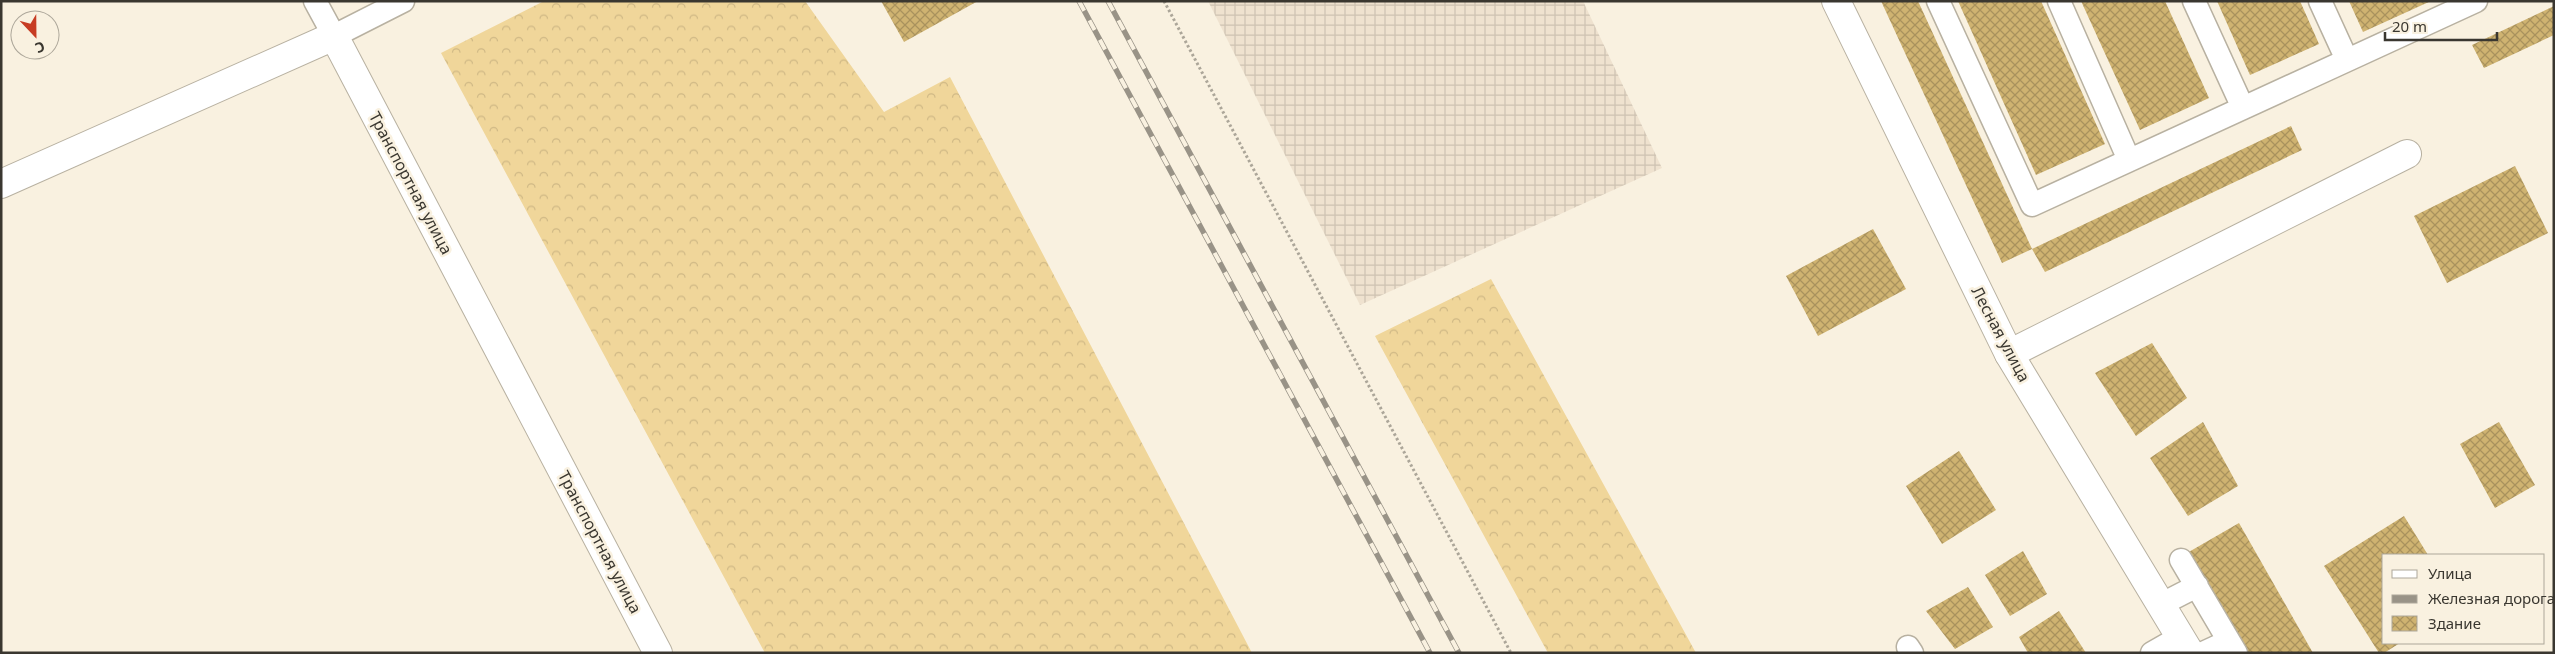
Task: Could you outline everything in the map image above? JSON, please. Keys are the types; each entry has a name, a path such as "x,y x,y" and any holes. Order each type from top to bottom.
{"street":[{"name":"Лесная улица","path":"1836,1 2009,354 2185,645"},
{"path":"1,184 334,36"},
{"name":"Транспортная улица","path":"334,36 658,653"},
{"path":"2009,354 2407,154"}],"lane":[{"path":"316,1 334,36 403,1"},
{"path":"1938,1 2032,205 2464,4"},
{"path":"2059,1 2130,160"},
{"path":"2194,1 2244,108"},
{"path":"2320,1 2347,60"},
{"path":"2181,560 2232,647 2203,653"},
{"path":"2160,605 2197,586"},
{"path":"2152,653 2185,645"}],"path":[{"path":"1164,1 1511,653"}],"shaded area":[{"path":"1208,1 1583,1 1662,168 1360,305"}],"green space":[{"path":"544,1 805,1 884,112 950,77 1252,653 765,653 441,53"},
{"path":"1491,279 1696,653 1548,653 1375,336"}],"building":[{"path":"881,1 978,1 904,42"},
{"path":"1881,1 1918,1 2032,249 2002,263"},
{"path":"1958,1 2041,1 2105,144 2036,175"},
{"path":"2081,1 2165,1 2209,98 2140,130"},
{"path":"2217,1 2300,1 2319,44 2250,75"},
{"path":"2349,1 2431,1 2363,32"},
{"path":"2554,6 2554,35 2484,68 2472,45"},
{"path":"2291,126 2302,150 2045,272 2032,249"},
{"path":"2515,166 2548,233 2447,283 2414,216"},
{"path":"1873,229 1906,289 1818,336 1786,276"},
{"path":"2152,343 2187,398 2136,436 2095,373"},
{"path":"2203,422 2238,486 2188,516 2150,458"},
{"path":"2499,422 2535,485 2495,508 2460,444"},
{"path":"1959,451 1996,510 1942,544 1906,486"},
{"path":"2404,516 2427,554 2382,554 2382,644 2398,644 2384,653 2379,653 2324,566"},
{"path":"2239,523 2313,653 2244,653 2187,553"},
{"path":"2023,551 2047,594 2010,616 1985,575"},
{"path":"1968,587 1993,627 1955,649 1926,611"},
{"path":"2059,611 2086,653 2028,653 2019,637"}],"railway":[{"path":"1079,1 1430,653"},
{"path":"1108,1 1459,653"}]}
